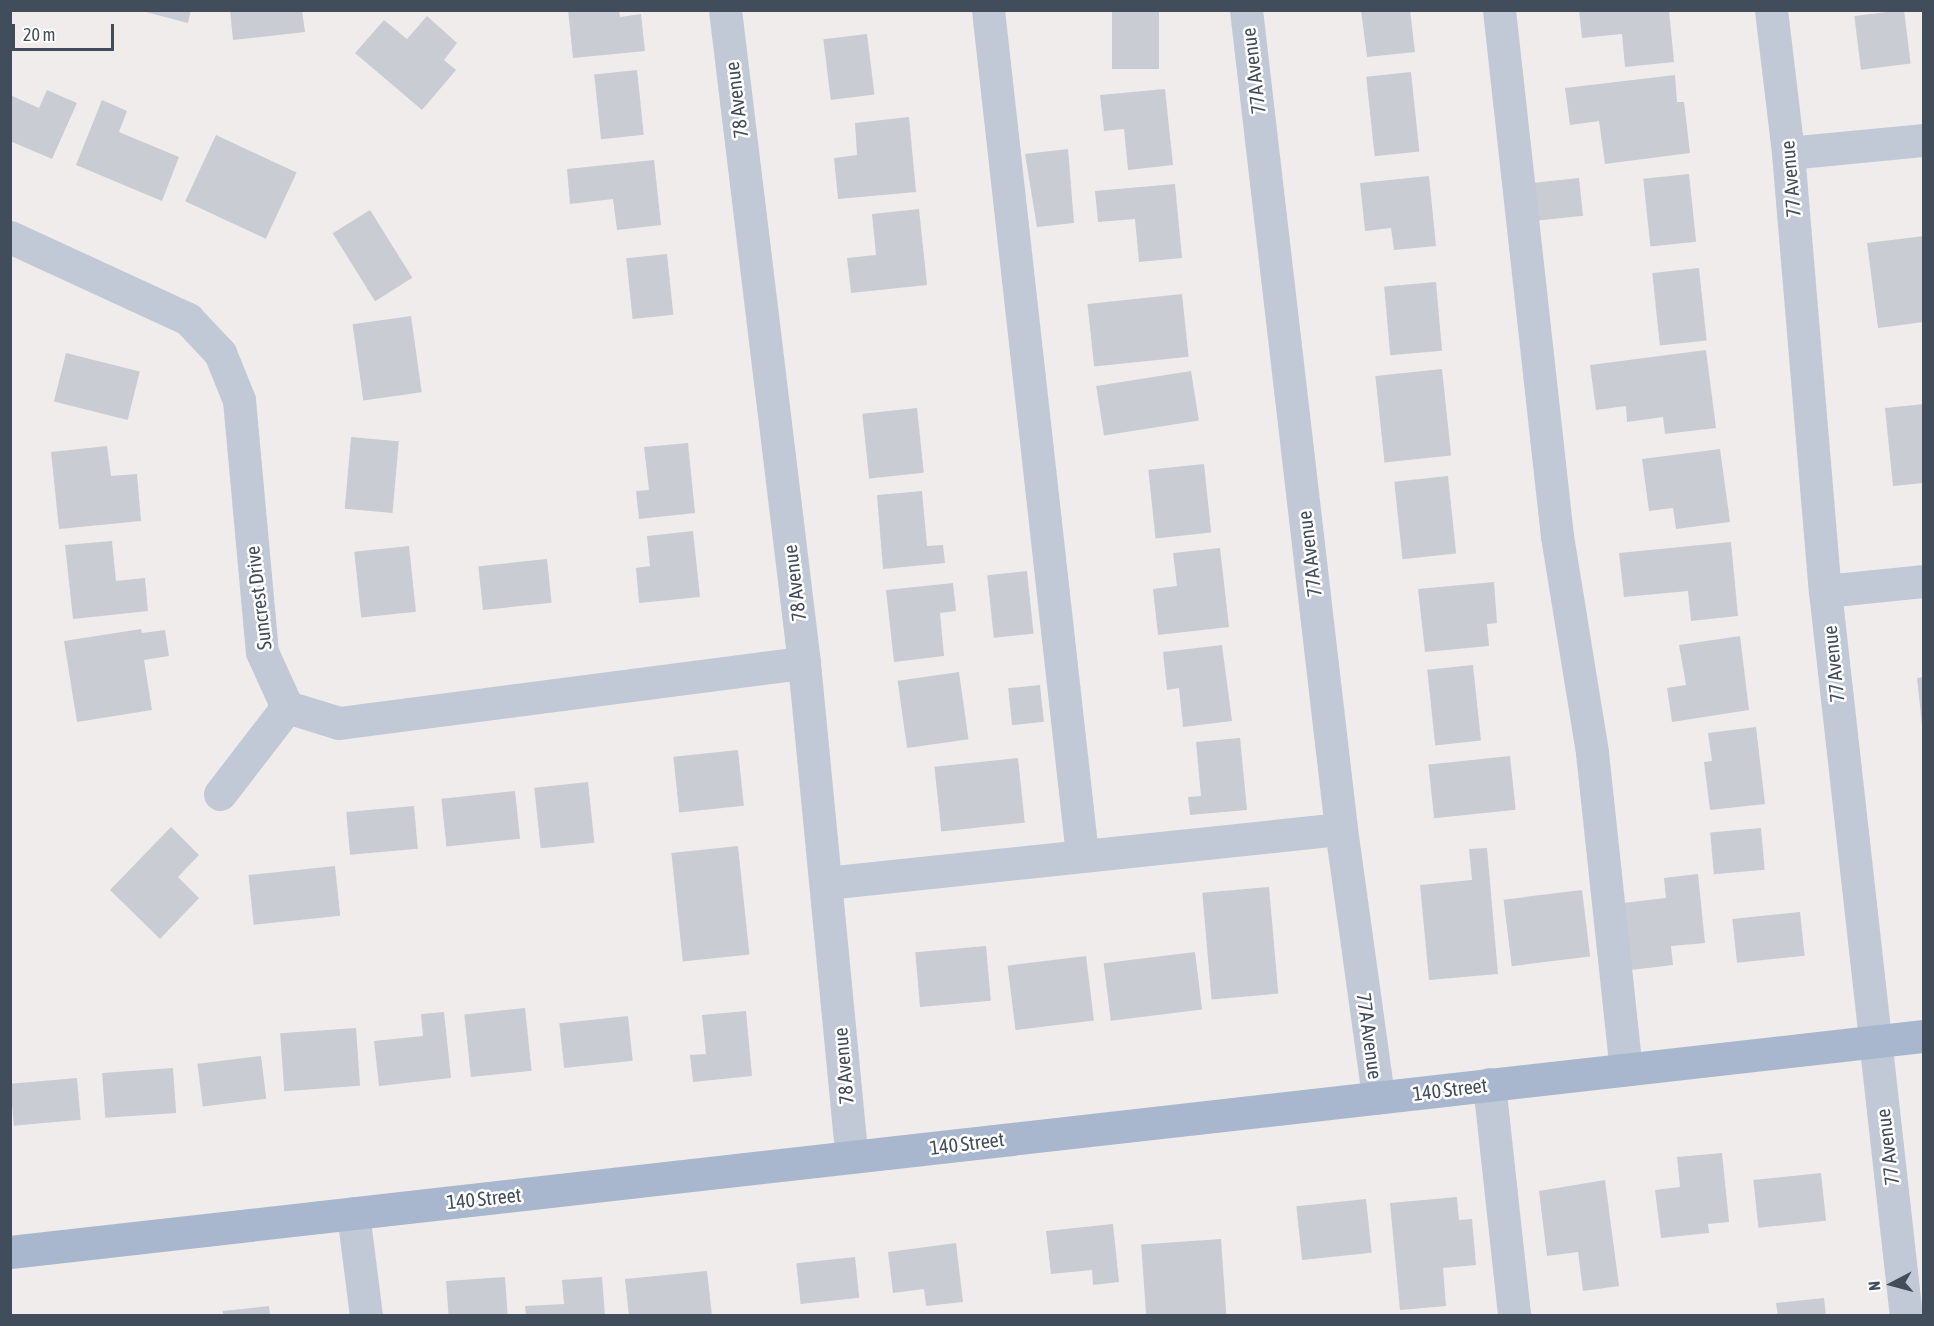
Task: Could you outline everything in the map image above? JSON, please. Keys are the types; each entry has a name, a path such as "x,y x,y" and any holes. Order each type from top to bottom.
{"main road":[{"name":"140 Street","path":"10,1252 1923,1036"}],"street":[{"name":"78 Avenue","path":"725,10 804,663 852,1157"},
{"path":"988,10 1082,855"},
{"name":"77A Avenue","path":"1246,10 1341,829 1378,1097"},
{"path":"1499,10 1557,536 1593,753 1626,1068"},
{"name":"77 Avenue","path":"1771,10 1788,153 1825,591 1906,1316"},
{"path":"1788,153 1923,140"},
{"name":"Suncrest Drive","path":"10,237 188,318 220,353 239,400 262,652 287,707"},
{"path":"1825,591 1923,581"},
{"path":"220,794 287,707 339,723 804,663"},
{"path":"826,883 1341,829"},
{"path":"1489,1084 1514,1316"},
{"path":"353,1213 366,1316"}],"building":[{"path":"138,10 191,10 188,23"},
{"path":"230,10 302,10 305,32 233,40"},
{"path":"568,10 619,10 620,17 641,14 645,51 573,58"},
{"path":"1112,10 1159,10 1159,69 1112,69"},
{"path":"1361,10 1410,10 1415,52 1367,57"},
{"path":"1579,10 1669,10 1674,62 1625,67 1622,34 1582,38"},
{"path":"1904,10 1911,64 1861,70 1854,16"},
{"path":"427,16 457,43 444,60 456,70 422,110 355,53 384,20 407,39"},
{"path":"867,34 874,95 831,100 823,39"},
{"path":"637,70 644,135 601,139 594,74"},
{"path":"1411,72 1419,152 1375,156 1366,77"},
{"path":"1675,75 1677,102 1684,102 1690,153 1605,164 1599,121 1570,125 1565,88"},
{"path":"1165,89 1173,165 1128,170 1124,129 1104,131 1100,95"},
{"path":"47,90 77,103 52,159 10,141 10,95 39,108"},
{"path":"102,100 127,111 119,132 179,157 162,201 76,165"},
{"path":"909,117 916,192 838,199 834,158 857,155 855,123"},
{"path":"216,135 297,173 266,239 185,201"},
{"path":"1068,149 1074,223 1037,227 1025,154"},
{"path":"654,160 661,225 617,230 613,199 570,204 567,169"},
{"path":"1689,174 1696,242 1650,246 1643,179"},
{"path":"1429,176 1436,246 1394,250 1391,228 1365,231 1360,183"},
{"path":"1579,178 1583,216 1538,220 1534,183"},
{"path":"1175,184 1182,258 1139,262 1135,219 1098,222 1095,191"},
{"path":"919,209 927,285 851,293 847,258 876,255 872,214"},
{"path":"370,210 412,278 375,301 333,233"},
{"path":"1924,236 1924,322 1878,328 1867,243"},
{"path":"667,254 673,315 633,319 626,258"},
{"path":"1699,268 1707,341 1660,346 1652,273"},
{"path":"1436,282 1442,351 1390,355 1384,287"},
{"path":"1182,294 1189,357 1094,367 1088,304"},
{"path":"411,316 422,392 363,400 353,324"},
{"path":"1706,350 1716,428 1665,434 1663,417 1627,422 1626,406 1596,410 1590,365"},
{"path":"66,353 140,371 128,420 54,402"},
{"path":"1442,369 1451,456 1384,463 1375,376"},
{"path":"1191,371 1199,420 1104,435 1096,386"},
{"path":"1924,404 1924,483 1893,486 1885,408"},
{"path":"917,408 924,473 869,478 862,414"},
{"path":"351,437 399,441 393,513 345,509"},
{"path":"688,443 695,513 639,519 636,491 649,490 644,447"},
{"path":"107,446 111,476 137,474 141,521 59,529 51,452"},
{"path":"1720,449 1730,522 1676,529 1673,508 1649,511 1642,459"},
{"path":"1204,464 1211,533 1156,538 1148,470"},
{"path":"1448,476 1456,554 1402,559 1394,482"},
{"path":"922,491 927,546 943,545 945,563 883,569 877,495"},
{"path":"693,531 700,597 639,603 636,568 650,566 647,536"},
{"path":"112,541 116,581 145,578 148,611 73,619 65,545"},
{"path":"1731,542 1738,616 1691,621 1688,591 1624,597 1619,553"},
{"path":"409,546 416,612 361,617 354,552"},
{"path":"1220,548 1229,627 1158,635 1153,589 1177,586 1173,553"},
{"path":"547,559 552,603 483,610 478,566"},
{"path":"1027,571 1034,634 994,638 987,575"},
{"path":"1494,582 1497,623 1487,624 1489,646 1425,652 1418,589"},
{"path":"953,583 956,611 940,613 944,656 894,662 886,590"},
{"path":"141,629 142,633 165,630 169,656 144,660 152,710 77,722 64,641"},
{"path":"1740,636 1749,710 1672,722 1667,688 1686,685 1679,645"},
{"path":"1222,645 1232,721 1183,727 1179,688 1167,690 1163,652"},
{"path":"1473,665 1481,741 1435,745 1427,670"},
{"path":"959,672 968,739 907,748 898,681"},
{"path":"1924,677 1924,725 1922,725 1917,678"},
{"path":"1040,685 1044,722 1012,725 1008,688"},
{"path":"1756,727 1765,804 1710,810 1704,762 1712,761 1708,733"},
{"path":"1240,738 1247,810 1190,815 1188,797 1201,796 1196,742"},
{"path":"738,750 744,806 679,812 673,757"},
{"path":"1510,756 1516,810 1434,818 1428,765"},
{"path":"1018,758 1025,823 941,831 934,767"},
{"path":"588,782 594,843 541,848 534,788"},
{"path":"515,791 520,839 446,846 441,799"},
{"path":"414,806 418,849 350,855 346,812"},
{"path":"171,827 199,855 178,877 199,898 160,939 110,890"},
{"path":"1761,828 1765,870 1714,874 1710,832"},
{"path":"738,846 749,954 683,961 671,853"},
{"path":"1487,848 1498,974 1429,980 1420,885 1472,880 1469,849"},
{"path":"335,866 340,916 254,925 248,875"},
{"path":"1698,874 1705,943 1671,946 1673,965 1631,970 1623,903 1666,898 1664,878"},
{"path":"1269,887 1278,994 1212,999 1202,893"},
{"path":"1582,890 1590,957 1512,966 1504,900"},
{"path":"1800,912 1805,956 1737,963 1732,919"},
{"path":"986,946 991,1001 920,1007 915,952"},
{"path":"1195,952 1202,1010 1111,1021 1104,963"},
{"path":"1086,956 1094,1021 1016,1030 1008,966"},
{"path":"525,1008 532,1071 471,1077 464,1014"},
{"path":"746,1011 752,1076 693,1082 690,1055 706,1054 702,1015"},
{"path":"444,1012 451,1078 379,1086 374,1041 423,1036 421,1014"},
{"path":"628,1016 633,1061 564,1068 559,1023"},
{"path":"356,1028 360,1086 284,1091 280,1033"},
{"path":"261,1056 266,1099 203,1106 197,1064"},
{"path":"173,1068 176,1113 105,1118 102,1073"},
{"path":"77,1078 81,1120 14,1126 10,1084"},
{"path":"1722,1153 1729,1222 1708,1224 1709,1233 1661,1238 1655,1190 1680,1187 1677,1157"},
{"path":"1821,1173 1826,1221 1758,1228 1753,1180"},
{"path":"1605,1180 1619,1286 1583,1291 1578,1252 1547,1256 1539,1191"},
{"path":"1457,1197 1459,1220 1472,1219 1476,1265 1443,1268 1446,1306 1400,1310 1390,1203"},
{"path":"1366,1199 1372,1253 1302,1260 1296,1206"},
{"path":"1113,1224 1119,1282 1093,1285 1092,1270 1051,1274 1046,1231"},
{"path":"1221,1239 1226,1316 1146,1316 1141,1245"},
{"path":"956,1243 963,1302 926,1306 924,1289 893,1293 888,1252"},
{"path":"855,1257 859,1298 801,1304 796,1263"},
{"path":"707,1271 712,1316 629,1316 625,1279"},
{"path":"505,1277 508,1316 449,1316 446,1281"},
{"path":"602,1277 605,1316 526,1316 525,1306 564,1304 562,1280"},
{"path":"1824,1298 1826,1316 1778,1316 1776,1303"},
{"path":"269,1306 270,1316 223,1316 223,1311"}]}
